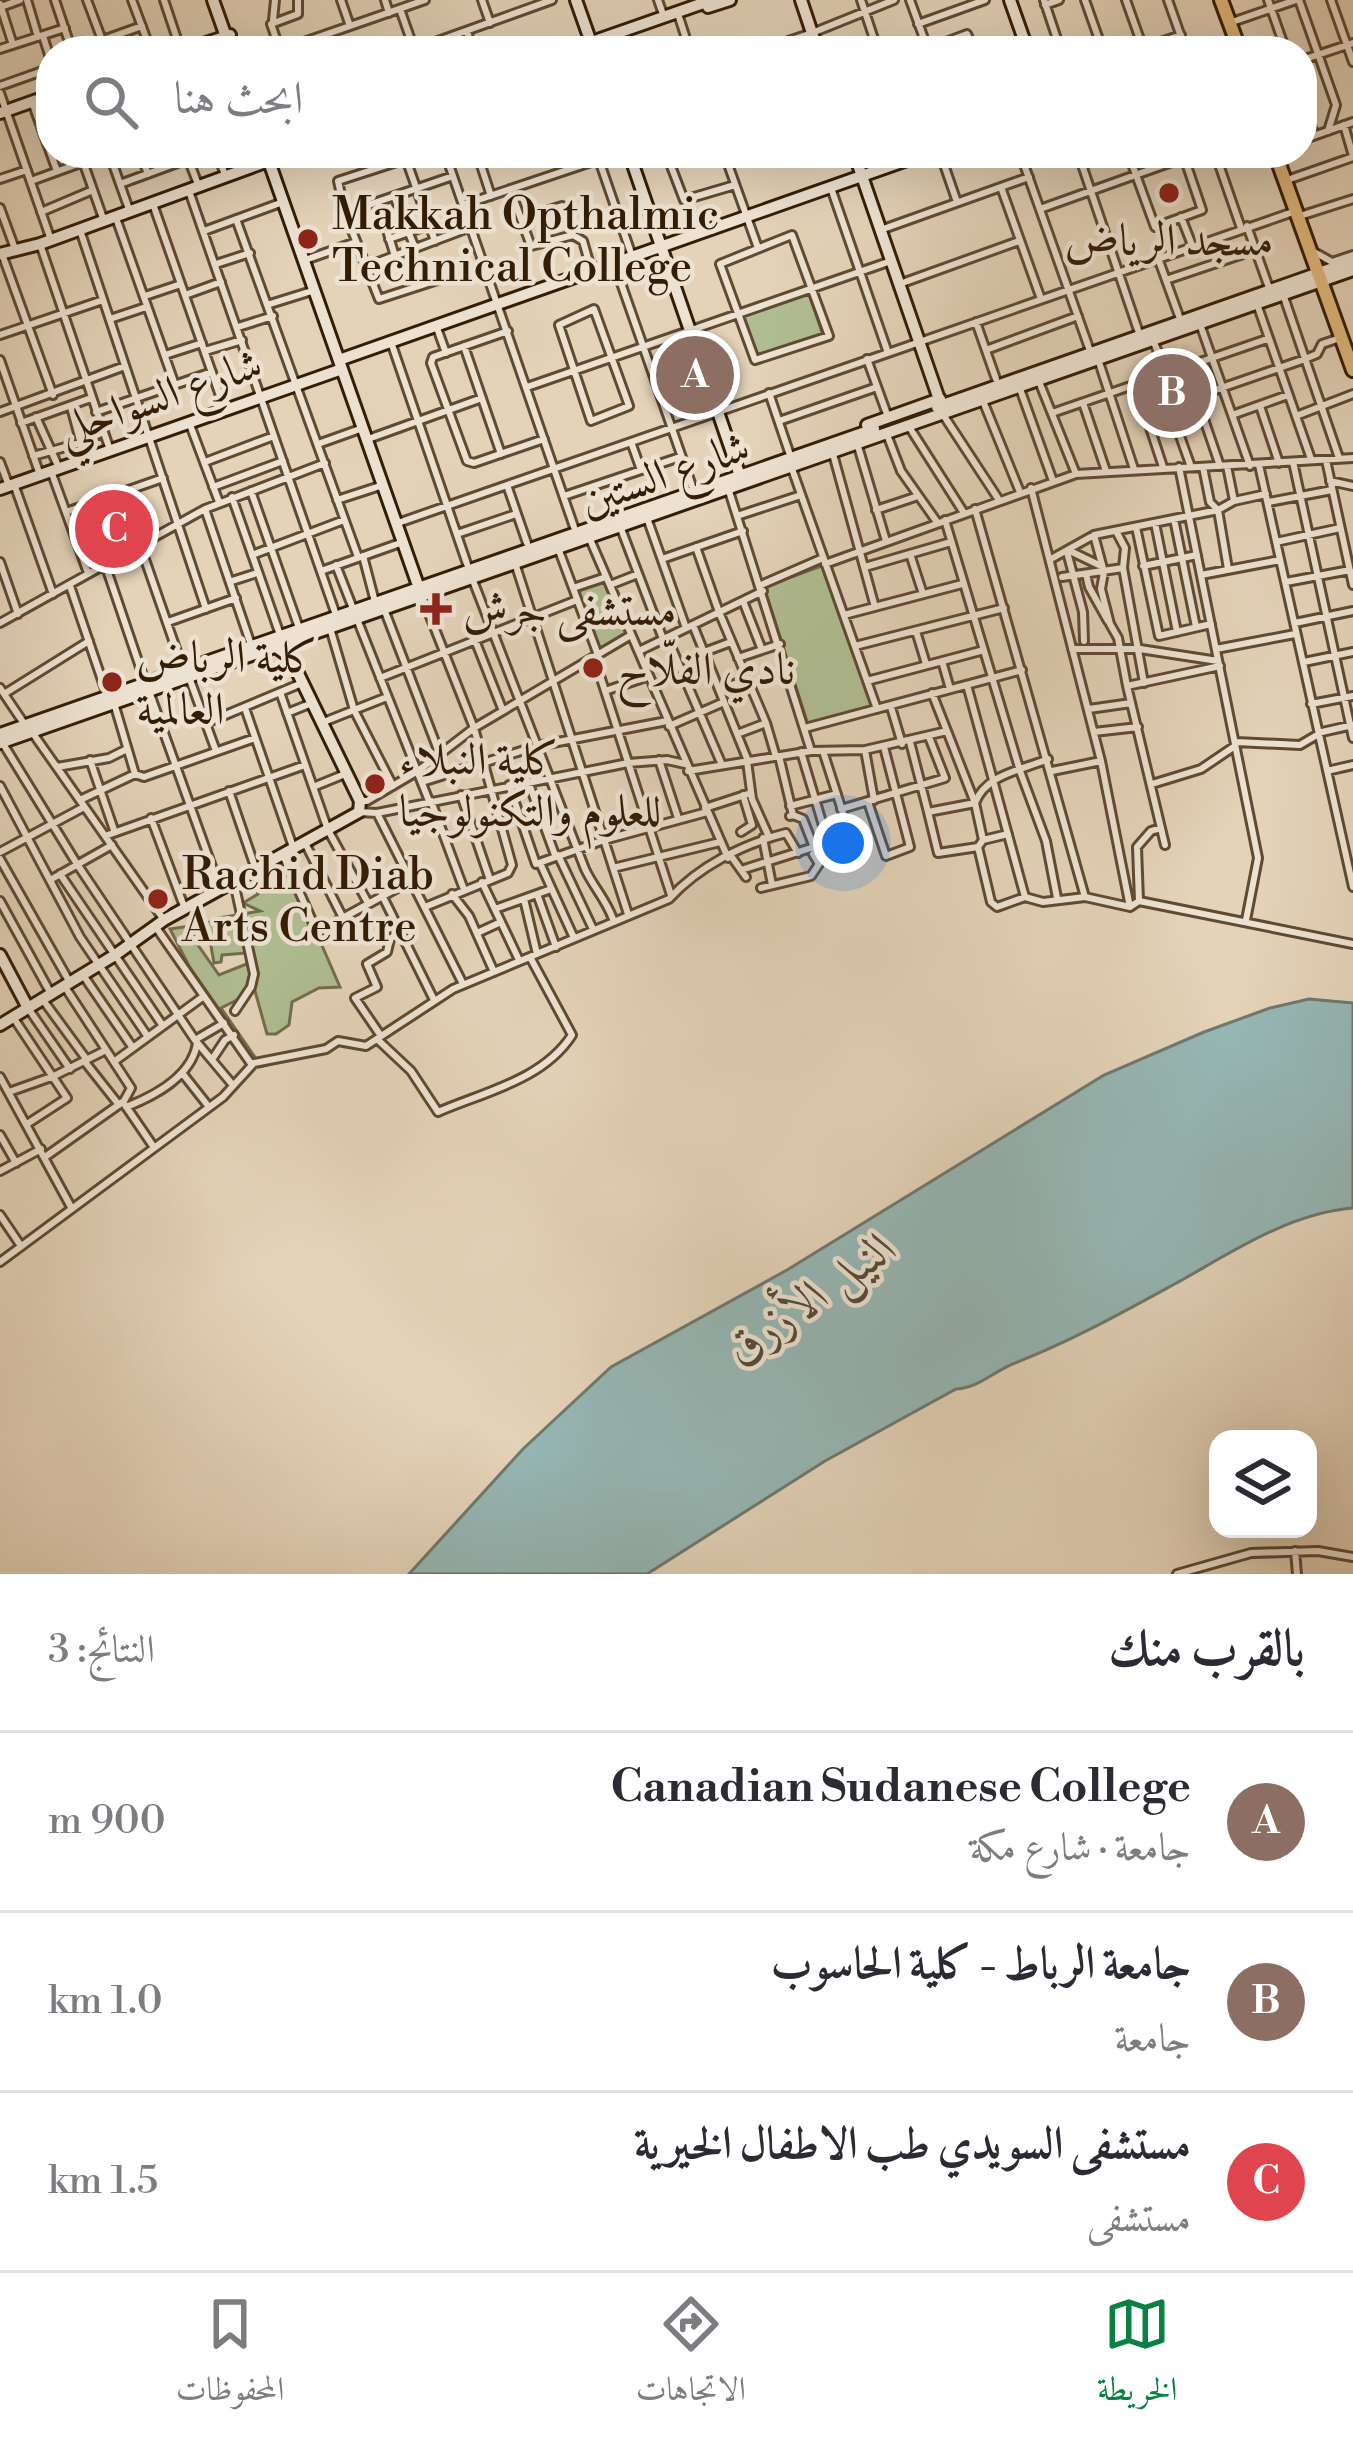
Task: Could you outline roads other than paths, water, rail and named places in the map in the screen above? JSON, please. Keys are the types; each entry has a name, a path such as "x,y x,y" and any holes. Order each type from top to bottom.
{"main road":[{"path":"1224,0 1238,36"},
{"path":"1224,0 1237,36"},
{"path":"1283,168 1312,253 1334,276 1353,353"},
{"path":"1285,168 1299,213"},
{"path":"1334,276 1340,338 1353,370"}],"street":[{"path":"13,45 0,6 23,0 40,36 65,28"},
{"path":"56,0 67,36"},
{"path":"87,0 100,36"},
{"path":"132,0 146,36"},
{"path":"164,0 181,36"},
{"path":"215,0 228,36"},
{"path":"275,0 276,36"},
{"path":"273,22 298,14 298,0"},
{"path":"340,0 350,26"},
{"path":"385,0 389,13"},
{"path":"322,36 425,0"},
{"path":"482,0 490,23"},
{"path":"453,36 552,0"},
{"path":"576,0 587,36"},
{"path":"658,0 664,17"},
{"path":"619,36 712,0"},
{"path":"624,36 730,0"},
{"path":"804,0 816,36"},
{"path":"861,0 873,36"},
{"path":"803,36 894,0"},
{"path":"910,0 922,36"},
{"path":"918,24 985,0"},
{"path":"1010,0 1023,36"},
{"path":"1056,36 1044,3 1059,0"},
{"path":"1085,0 1098,36"},
{"path":"1126,0 1135,36"},
{"path":"1168,0 1181,35"},
{"path":"1235,21 1269,4 1298,0 1312,36"},
{"path":"1331,0 1353,62"},
{"path":"1269,4 1281,36"},
{"path":"400,9 408,36"},
{"path":"687,13 688,36"},
{"path":"113,36 142,26"},
{"path":"467,31 468,36"},
{"path":"0,49 36,37"},
{"path":"1319,54 1350,44"},
{"path":"1317,49 1336,105 1328,131"},
{"path":"36,72 0,90 3,112 41,212 63,314 110,451"},
{"path":"3,112 36,101"},
{"path":"32,102 36,109"},
{"path":"1317,135 1353,122"},
{"path":"1290,178 1353,156 1343,125"},
{"path":"31,181 66,168"},
{"path":"84,168 144,296 176,385"},
{"path":"114,168 130,212"},
{"path":"146,168 148,174"},
{"path":"120,184 161,168"},
{"path":"190,168 204,231 335,612"},
{"path":"222,168 225,175"},
{"path":"6,252 153,204 242,168"},
{"path":"274,168 343,364"},
{"path":"274,168 474,728 512,865 508,873 424,907"},
{"path":"378,168 337,185 379,299 453,275"},
{"path":"409,168 435,241"},
{"path":"450,168 579,534 608,581 721,842 743,873 814,849 848,830 824,751"},
{"path":"481,168 491,196"},
{"path":"464,205 574,168"},
{"path":"602,168 632,256"},
{"path":"634,168 740,476"},
{"path":"672,168 684,200 735,185"},
{"path":"729,168 758,248"},
{"path":"861,168 922,340"},
{"path":"659,240 747,217 882,168"},
{"path":"945,168 956,202"},
{"path":"1026,168 1089,348"},
{"path":"1083,168 1120,272 1137,340 1163,376 1191,467"},
{"path":"1133,168 1153,226 1202,210 1185,168"},
{"path":"1040,209 1152,168"},
{"path":"1221,168 1268,285"},
{"path":"0,179 27,170"},
{"path":"864,175 944,405 999,500"},
{"path":"345,213 453,176"},
{"path":"886,228 1029,177"},
{"path":"1000,187 1041,299"},
{"path":"831,188 888,352"},
{"path":"510,189 531,246 573,235"},
{"path":"41,212 93,190"},
{"path":"394,196 415,248"},
{"path":"399,523 1244,227 1353,199"},
{"path":"204,231 284,202"},
{"path":"378,202 395,256"},
{"path":"153,204 225,410"},
{"path":"521,219 562,206 573,235 583,241 592,271"},
{"path":"0,208 6,252 28,326 85,459"},
{"path":"1181,218 1192,245"},
{"path":"236,219 374,598"},
{"path":"389,239 428,225"},
{"path":"365,267 471,227"},
{"path":"80,230 206,609"},
{"path":"792,236 829,333 826,338 755,360 720,264 758,248 792,236"},
{"name":"شارع السواحلي","path":"8,487 297,385 391,342 645,251 659,240"},
{"path":"904,282 1019,241"},
{"path":"308,260 356,242"},
{"path":"1166,280 1255,250"},
{"path":"216,264 250,253"},
{"path":"1188,318 1296,278 1312,253"},
{"path":"1158,258 1212,358 1268,498 1353,887"},
{"path":"527,387 891,261"},
{"path":"614,263 692,486"},
{"name":"شارع الستين","path":"185,672 294,641 321,623 384,609 421,588 472,578 558,548 579,534 740,476 908,425 944,405 983,399 1019,386 1036,372 1097,359 1188,318 1296,278 1334,276"},
{"name":"شارع الستين","path":"1188,318 1257,304 1334,276"},
{"path":"185,295 221,281"},
{"path":"144,296 181,284"},
{"path":"270,304 315,290"},
{"path":"1283,296 1340,458"},
{"path":"0,335 103,300"},
{"path":"1257,304 1312,461"},
{"path":"110,319 148,307"},
{"path":"590,310 597,312 629,406 591,421 574,370 559,325 590,310"},
{"path":"238,328 273,316"},
{"path":"986,350 1078,316"},
{"path":"976,322 996,379"},
{"path":"436,326 446,353"},
{"path":"508,331 431,359 448,411 467,460 474,463 544,439"},
{"path":"1146,414 1318,354 1322,344 1340,338"},
{"path":"1052,413 1267,339"},
{"path":"165,355 242,340"},
{"path":"742,832 752,826 747,761 662,559 647,509 692,486 740,476 789,452 888,418 944,405 996,379 1036,372 1089,348 1137,340"},
{"name":"شارع الستين","path":"1,737 493,558 620,526 647,509 728,488 740,476 791,466 944,405 1137,340"},
{"path":"391,342 467,564"},
{"path":"464,346 501,454"},
{"path":"867,359 888,418"},
{"path":"1097,359 1134,469"},
{"path":"0,360 32,457 50,472"},
{"path":"0,412 125,366"},
{"path":"96,412 212,372"},
{"path":"1036,372 1076,474"},
{"path":"1019,386 1053,482"},
{"path":"1136,386 1163,467"},
{"path":"779,421 877,387"},
{"path":"770,393 789,452"},
{"path":"1296,416 1353,394"},
{"path":"1232,415 1288,395"},
{"path":"1196,397 1234,501"},
{"path":"21,423 91,398"},
{"path":"318,444 418,421 482,398"},
{"path":"983,399 1020,492"},
{"path":"38,400 50,472 88,573"},
{"path":"1083,403 1106,471"},
{"path":"1260,406 1279,463"},
{"path":"189,422 219,502"},
{"path":"908,425 964,513"},
{"path":"367,431 399,523"},
{"path":"32,457 103,432"},
{"path":"886,432 901,471 941,521 951,542 1019,771 1046,842 1057,898"},
{"path":"204,463 274,436"},
{"path":"632,442 641,470"},
{"path":"841,445 876,511 886,542"},
{"path":"841,445 875,607"},
{"path":"564,496 681,456"},
{"path":"639,651 824,561 1076,474 1353,458"},
{"path":"1326,460 1353,585"},
{"path":"213,487 283,461"},
{"path":"0,462 53,594"},
{"path":"1293,462 1349,696 1353,738"},
{"path":"0,623 219,502 325,463"},
{"path":"791,466 877,709"},
{"path":"1179,467 1258,858 1246,920"},
{"path":"1203,467 1210,502 1218,510 1228,569"},
{"path":"66,512 163,478"},
{"path":"338,500 383,485"},
{"path":"507,485 527,543"},
{"path":"1051,559 1094,535 1218,510 1234,501 1353,486"},
{"path":"728,488 811,751"},
{"path":"1030,488 1089,709 1130,907"},
{"path":"251,491 298,625"},
{"path":"736,515 801,496"},
{"path":"876,511 918,496"},
{"path":"232,497 279,632"},
{"path":"205,509 250,642"},
{"path":"975,509 1085,897"},
{"path":"457,535 516,514"},
{"path":"1174,518 1196,627"},
{"path":"252,555 344,520"},
{"path":"1155,522 1177,632"},
{"path":"620,526 722,765"},
{"path":"1136,526 1159,636 1211,624"},
{"path":"1276,542 1340,528"},
{"path":"662,559 742,531"},
{"path":"1115,531 1125,548 1124,568 1144,682"},
{"path":"232,1084 196,1042 76,865 1,737 185,672 298,625 321,623 335,612 354,612 374,598 421,588 467,564 527,543 579,534"},
{"path":"1094,535 1110,624"},
{"path":"321,571 405,541"},
{"path":"865,567 951,542"},
{"path":"140,544 216,752"},
{"path":"696,547 766,723 791,812 802,819 819,862 811,876 761,887"},
{"path":"558,548 671,895"},
{"path":"1069,552 1103,569"},
{"path":"1069,552 1084,640"},
{"path":"910,554 923,594"},
{"path":"1143,566 1197,555"},
{"path":"1201,575 1280,560"},
{"path":"0,562 17,614"},
{"path":"515,563 628,914"},
{"path":"105,564 220,889"},
{"path":"336,565 464,888"},
{"path":"1063,577 1124,568"},
{"path":"1286,583 1350,570"},
{"path":"232,581 258,572"},
{"path":"573,588 638,574"},
{"path":"1086,574 1121,649 1165,845"},
{"path":"472,578 548,776 613,919"},
{"path":"265,591 285,584"},
{"path":"844,615 964,584"},
{"path":"70,586 135,774"},
{"path":"168,622 236,598"},
{"path":"380,678 577,600"},
{"path":"743,601 762,650"},
{"path":"855,646 1004,608"},
{"path":"384,609 440,755"},
{"path":"1294,622 1353,611"},
{"path":"321,623 355,710 393,786"},
{"path":"916,631 926,664"},
{"path":"0,1025 159,923 328,830 474,728 632,634"},
{"path":"1216,649 1297,634"},
{"path":"475,640 503,711"},
{"path":"89,641 2,691 112,845 252,1065"},
{"path":"290,657 294,641"},
{"path":"704,652 731,642"},
{"path":"738,658 780,644"},
{"path":"276,647 290,657 359,807 377,813 628,763 659,760 686,767 722,765 801,752 865,750 947,731"},
{"path":"1072,649 1140,649 1219,664"},
{"path":"867,681 984,650"},
{"path":"1303,662 1353,652"},
{"path":"942,661 950,689"},
{"path":"1127,686 1219,664"},
{"path":"806,728 1022,670"},
{"path":"605,691 649,676"},
{"path":"719,688 747,680"},
{"path":"206,723 303,683"},
{"path":"967,685 1025,897"},
{"path":"932,693 975,803 994,906 1025,897 1043,902 1085,897 1130,907 1138,901 1353,944"},
{"path":"281,695 328,830 368,904"},
{"path":"1312,704 1349,696"},
{"path":"321,723 387,697"},
{"path":"422,782 536,746 668,723 724,702"},
{"path":"287,712 312,703"},
{"path":"1089,709 1131,703"},
{"path":"891,705 921,786 938,853 1008,833"},
{"path":"245,708 294,849 343,918"},
{"path":"737,734 766,723"},
{"path":"1152,784 1202,769 1236,743 1300,746 1318,734 1352,725"},
{"path":"1094,733 1138,728"},
{"path":"929,736 945,778"},
{"path":"123,1104 131,1088 67,985 0,855 53,827 100,790 135,774 144,777 255,738"},
{"path":"865,750 871,801 887,856 911,846 884,747"},
{"path":"56,767 110,758 128,749"},
{"path":"801,752 828,842"},
{"path":"975,803 983,787 994,779 1048,758"},
{"path":"90,760 114,830"},
{"path":"659,760 678,818"},
{"path":"1052,771 1101,760"},
{"path":"105,836 305,765"},
{"path":"1326,772 1353,765"},
{"path":"841,809 964,773"},
{"path":"313,787 345,774"},
{"path":"24,779 1,790 80,937 148,1037"},
{"path":"528,781 556,855 592,928"},
{"path":"509,785 534,863 747,794"},
{"path":"229,791 256,870"},
{"path":"747,794 766,837 772,885"},
{"path":"791,812 837,794"},
{"path":"461,795 495,909 519,962"},
{"path":"928,812 975,803"},
{"path":"377,813 464,984"},
{"path":"151,818 185,909"},
{"path":"1138,901 1137,847 1151,831 1161,828"},
{"path":"0,1262 209,1107 252,1065 326,1049 338,1041 366,1046 464,984 671,895 695,872 766,837 786,833 798,853"},
{"path":"1046,842 1066,837"},
{"path":"613,868 721,842"},
{"path":"50,880 112,845"},
{"path":"294,849 297,891 315,931 412,880"},
{"path":"540,863 574,938"},
{"path":"60,874 163,1026"},
{"path":"234,882 254,974 235,1011"},
{"path":"495,909 551,889"},
{"path":"452,894 470,916 494,972"},
{"path":"537,894 556,947"},
{"path":"382,896 435,1001"},
{"path":"399,932 390,939 387,952 367,964 377,987 355,998 379,1038 411,1071 438,1112 514,1083 572,1035 533,956 524,899"},
{"path":"0,901 86,1061 153,1147"},
{"path":"477,933 501,922"},
{"path":"32,959 50,949"},
{"path":"0,955 28,1008 70,1069"},
{"path":"83,975 133,1048"},
{"path":"115,1062 204,996"},
{"path":"13,1017 68,1099 27,1124"},
{"path":"0,1171 43,1153 123,1104 150,1097 183,1074 193,1061 196,1042 224,1023"},
{"path":"213,1058 234,1035"},
{"path":"9,1093 106,1050"},
{"path":"183,1074 209,1107"},
{"path":"0,1076 71,1208"},
{"path":"0,1135 16,1163"},
{"path":"0,1215 22,1246"},
{"path":"1177,1574 1207,1571 1238,1556 1295,1551 1353,1557"},
{"path":"1295,1551 1298,1574"}],"water":[{"name":"النيل الأزرق","path":"1309,999 1353,1003 1353,1208 1308,1217 1264,1235 1079,1335 956,1389 825,1461 647,1574 409,1574 523,1449 611,1367 787,1270 1104,1075 1204,1032"}],"place":[{"name":"مسجد الرياض","path":"1169,193"},
{"name":"Makkah Opthalmic Technical College","path":"308,239"},
{"name":"Canadian Sudanese College","path":"695,375"},
{"name":"جامعة الرباط - كلية الحاسوب","path":"1172,393"},
{"name":"مستشفى السويدي طب الاطفال الخيرية","path":"114,529"},
{"name":"مستشفى جرش","path":"436,609"},
{"name":"نادي الفلّاح","path":"593,668"},
{"name":"كلية الرباض العالمية","path":"112,682"},
{"name":"كلية النبلاء للعلوم والتكنولوجيا","path":"375,784"},
{"name":"Rachid Diab Arts Centre","path":"158,899"}]}
